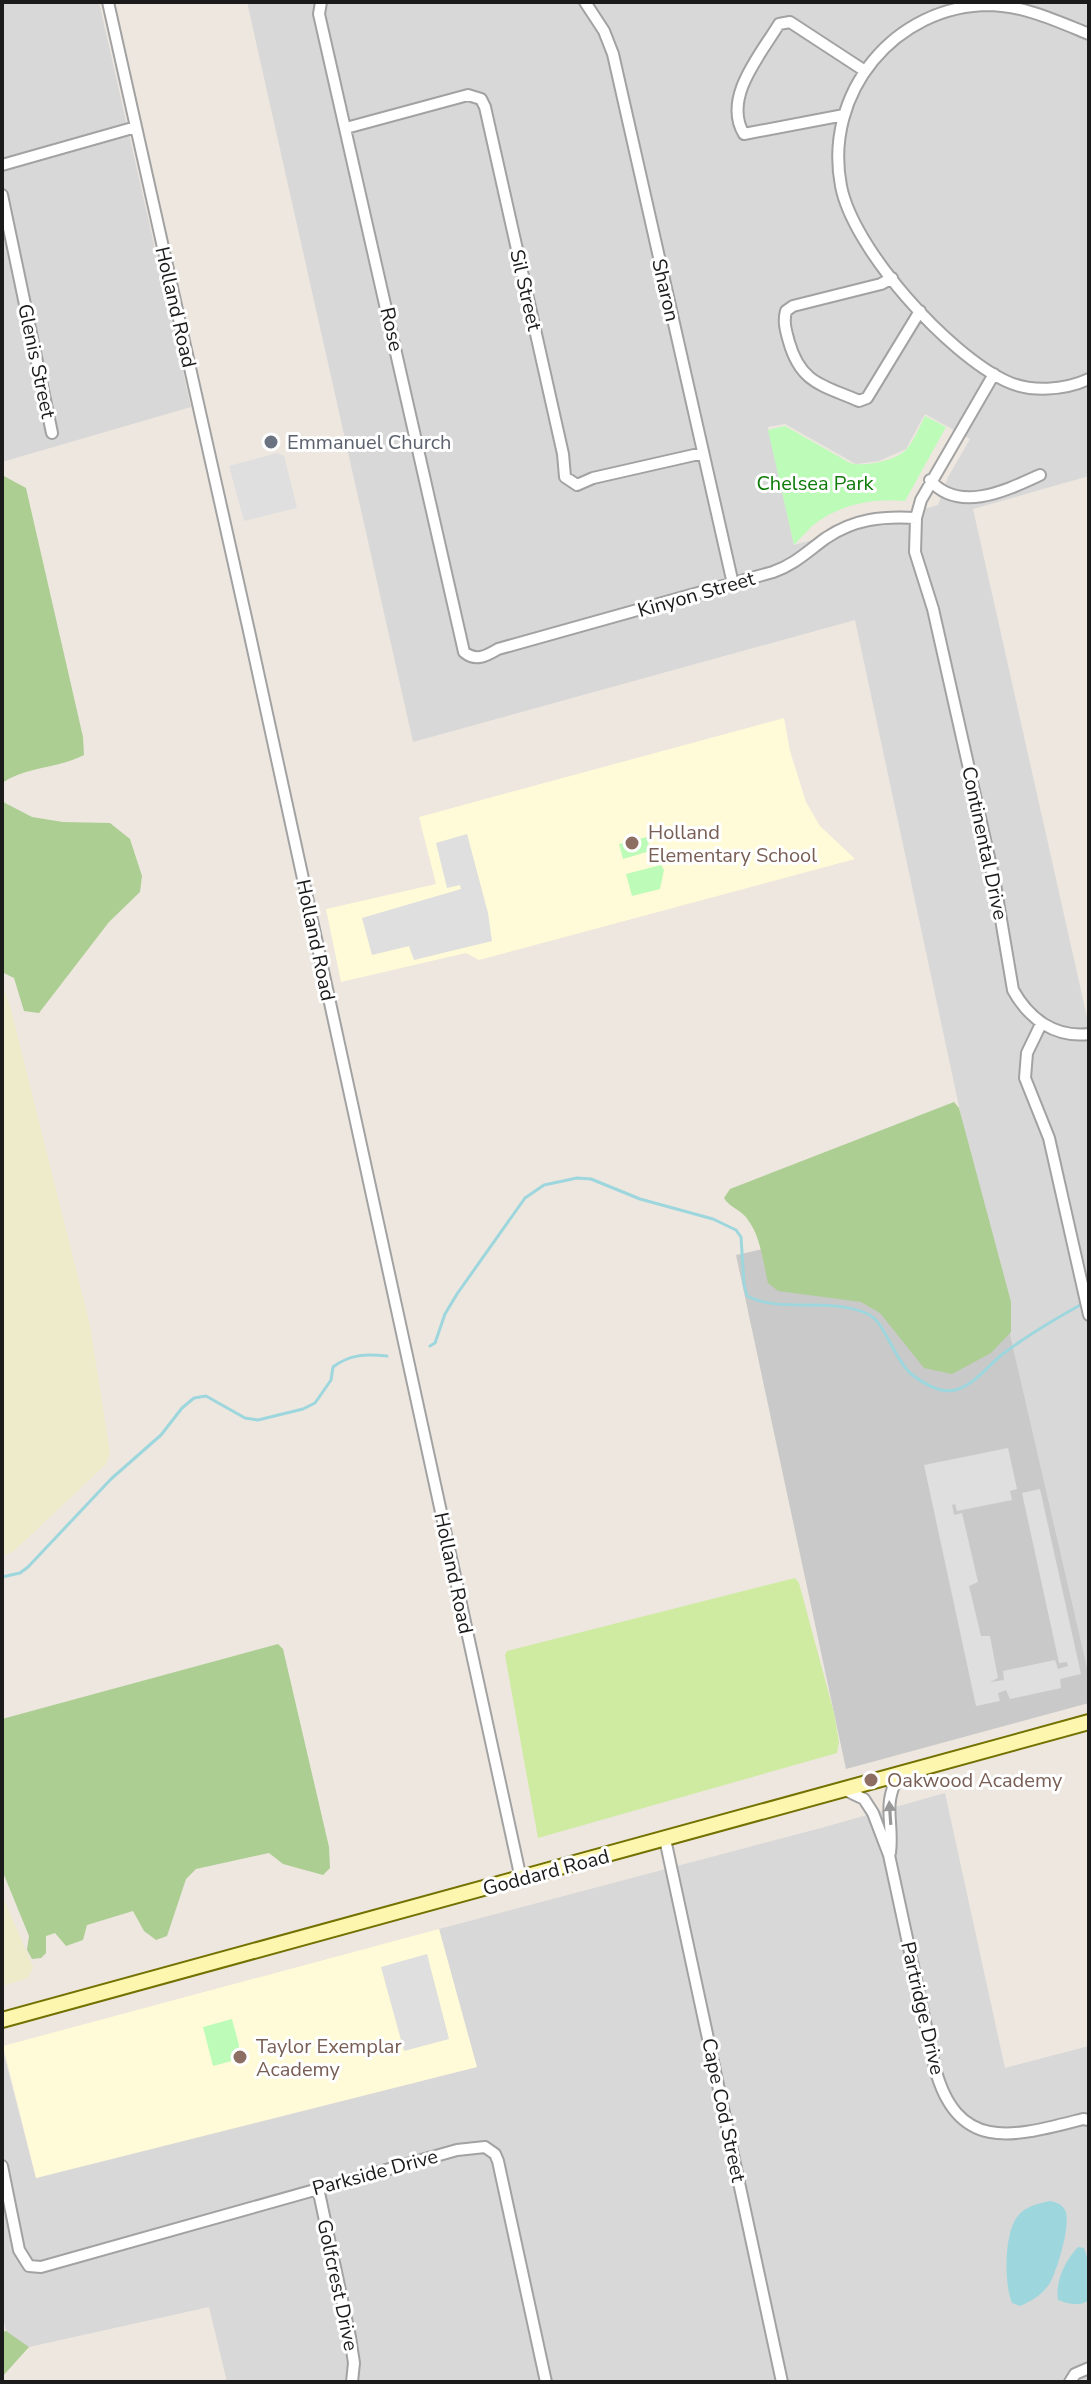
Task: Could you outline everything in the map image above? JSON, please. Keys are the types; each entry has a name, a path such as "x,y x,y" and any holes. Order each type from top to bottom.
{"main road":[{"name":"Goddard Road","path":"2,2020 1089,1722"}],"street":[{"name":"Holland Road","path":"108,2 249,631 521,1879"},
{"name":"Rose","path":"321,2 319,14 460,628 462,648 468,655"},
{"name":"Sharon","path":"585,2 604,31 613,54 733,584"},
{"path":"1089,34 1010,5 966,7 925,19 886,45 865,71 844,115 839,149 839,170 846,204 866,242 920,311 964,353 1011,383 1037,388 1070,386 1089,379"},
{"path":"844,115 744,134 736,106 743,86 779,24 786,22 865,71"},
{"name":"Sil Street","path":"346,128 468,95 481,99 563,454 565,477 577,485 593,478 703,453"},
{"path":"2,165 136,127"},
{"name":"Glenis Street","path":"2,195 52,433"},
{"path":"892,278 881,284 793,306 786,311 785,327 794,360 801,370 812,380 859,401 867,398 920,311"},
{"name":"Continental Drive","path":"994,374 930,480 916,518 915,552 933,609 995,884 1006,937 1009,980 1020,1002 1041,1024"},
{"path":"930,480 939,491 957,497 996,494 1040,475"},
{"name":"Kinyon Street","path":"468,655 482,658 498,649 785,568 828,537 854,523 879,517 916,518"},
{"path":"1088,1311 1049,1138 1025,1078 1027,1053 1041,1024 1071,1034 1089,1034"},
{"path":"889,1855 892,1837 889,1792 900,1773"},
{"path":"843,1789 864,1799 873,1813 889,1855"},
{"name":"Cape Cod Street","path":"665,1839 782,2382"},
{"name":"Partridge Drive","path":"889,1855 935,2068 942,2092 949,2102 967,2120 998,2134 1021,2134 1089,2120"},
{"name":"Parkside Drive","path":"2,2166 19,2250 29,2266 41,2267 469,2147 485,2147 498,2161 546,2382"},
{"name":"Golfcrest Drive","path":"318,2188 350,2337 354,2363 352,2382"},
{"path":"1070,2382 1075,2374 1089,2368"}],"shaded area":[{"path":"2,2 99,2 191,407 2,462"},
{"path":"247,2 1089,2 1089,476 973,509 1089,1026 1089,1676 979,1200 855,620 413,742","holes":["925,414 970,439 948,477 938,505 794,545 768,427 785,424 856,464 879,461 906,449"]},
{"path":"277,453 284,456 297,508 244,521 229,466"},
{"name":"Holland Elementary School","path":"784,718 790,751 806,802 820,826 855,859 479,960 466,953 341,982 326,909 436,884 419,817"},
{"path":"467,834 488,913 492,941 414,960 409,946 372,955 362,918 461,889 460,885 447,888 436,843"},
{"path":"2,985 10,1006 90,1325 110,1453 106,1464 14,1551 2,1556"},
{"path":"979,1200 1089,1676 1089,1703 846,1769 736,1255"},
{"path":"1008,1448 1017,1489 1010,1491 1012,1500 957,1511 955,1504 952,1505 954,1515 962,1513 978,1582 969,1586 981,1636 990,1636 998,1678 990,1682 1004,1680 1003,1671 1055,1660 1058,1669 1068,1666 1067,1662 1059,1663 1022,1493 1040,1489 1081,1674 1060,1679 1061,1688 1010,1699 1006,1690 998,1693 1000,1701 976,1706 924,1465"},
{"path":"945,1793 1005,2068 1089,2046 1089,2382 227,2382 209,2307 11,2351 2,2314 2,2047 36,2178 476,2067 439,1929"},
{"path":"2,1895 33,1967 28,1978 2,1986"},
{"name":"Taylor Exemplar Academy","path":"439,1929 477,2067 36,2178 3,2046"},
{"path":"427,1954 449,2039 404,2051 381,1967"}],"green space":[{"name":"Chelsea Park","path":"925,416 946,427 905,501 868,502 844,508 812,526 794,545 768,430 785,426 850,463 871,464 895,457 906,450"},
{"path":"2,475 26,488 83,737 84,755 22,773 2,783"},
{"path":"2,799 32,817 63,822 110,823 130,839 142,876 140,892 109,922 39,1013 24,1011 14,978 2,972"},
{"path":"647,837 650,851 623,859 619,844"},
{"path":"661,865 664,870 660,889 632,896 626,874"},
{"path":"954,1102 959,1108 1011,1302 1011,1332 991,1353 952,1374 924,1368 880,1313 861,1302 778,1291 768,1283 759,1242 752,1227 724,1198 730,1189"},
{"path":"795,1578 799,1583 834,1713 839,1742 837,1753 538,1838 505,1655 507,1651"},
{"path":"278,1644 283,1649 329,1847 330,1868 323,1875 283,1864 269,1853 196,1869 186,1879 167,1936 156,1940 144,1931 133,1911 87,1925 83,1940 66,1946 55,1933 46,1936 46,1953 41,1958 32,1959 27,1950 29,1936 2,1870 2,1719"},
{"path":"232,2019 239,2045 239,2059 213,2066 203,2027"},
{"path":"6,2331 29,2347 2,2377 2,2332"}],"water":[{"path":"1050,2201 1062,2206 1067,2216 1060,2258 1047,2287 1037,2297 1020,2306 1012,2303 1009,2295 1007,2259 1010,2235 1017,2217 1024,2210"},
{"path":"1078,2247 1084,2248 1087,2257 1089,2300 1082,2304 1066,2303 1058,2300 1058,2286 1062,2272"}],"waterway":[{"path":"430,1346 435,1343 445,1314 457,1294 525,1198 544,1185 577,1178 591,1179 640,1199 713,1219 736,1230 741,1237 747,1296 775,1304 837,1306 868,1314 879,1324 910,1373 937,1389 949,1391 969,1384 1013,1346 1082,1304"},
{"path":"2,1577 20,1573 28,1567 111,1479 161,1435 194,1398 206,1396 245,1418 258,1420 315,1403 331,1380 333,1367 352,1357 387,1356"}],"place":[{"name":"Emmanuel Church","path":"271,442"},
{"name":"Holland Elementary School","path":"632,843"},
{"name":"Oakwood Academy","path":"871,1780"},
{"name":"Taylor Exemplar Academy","path":"240,2057"}]}
